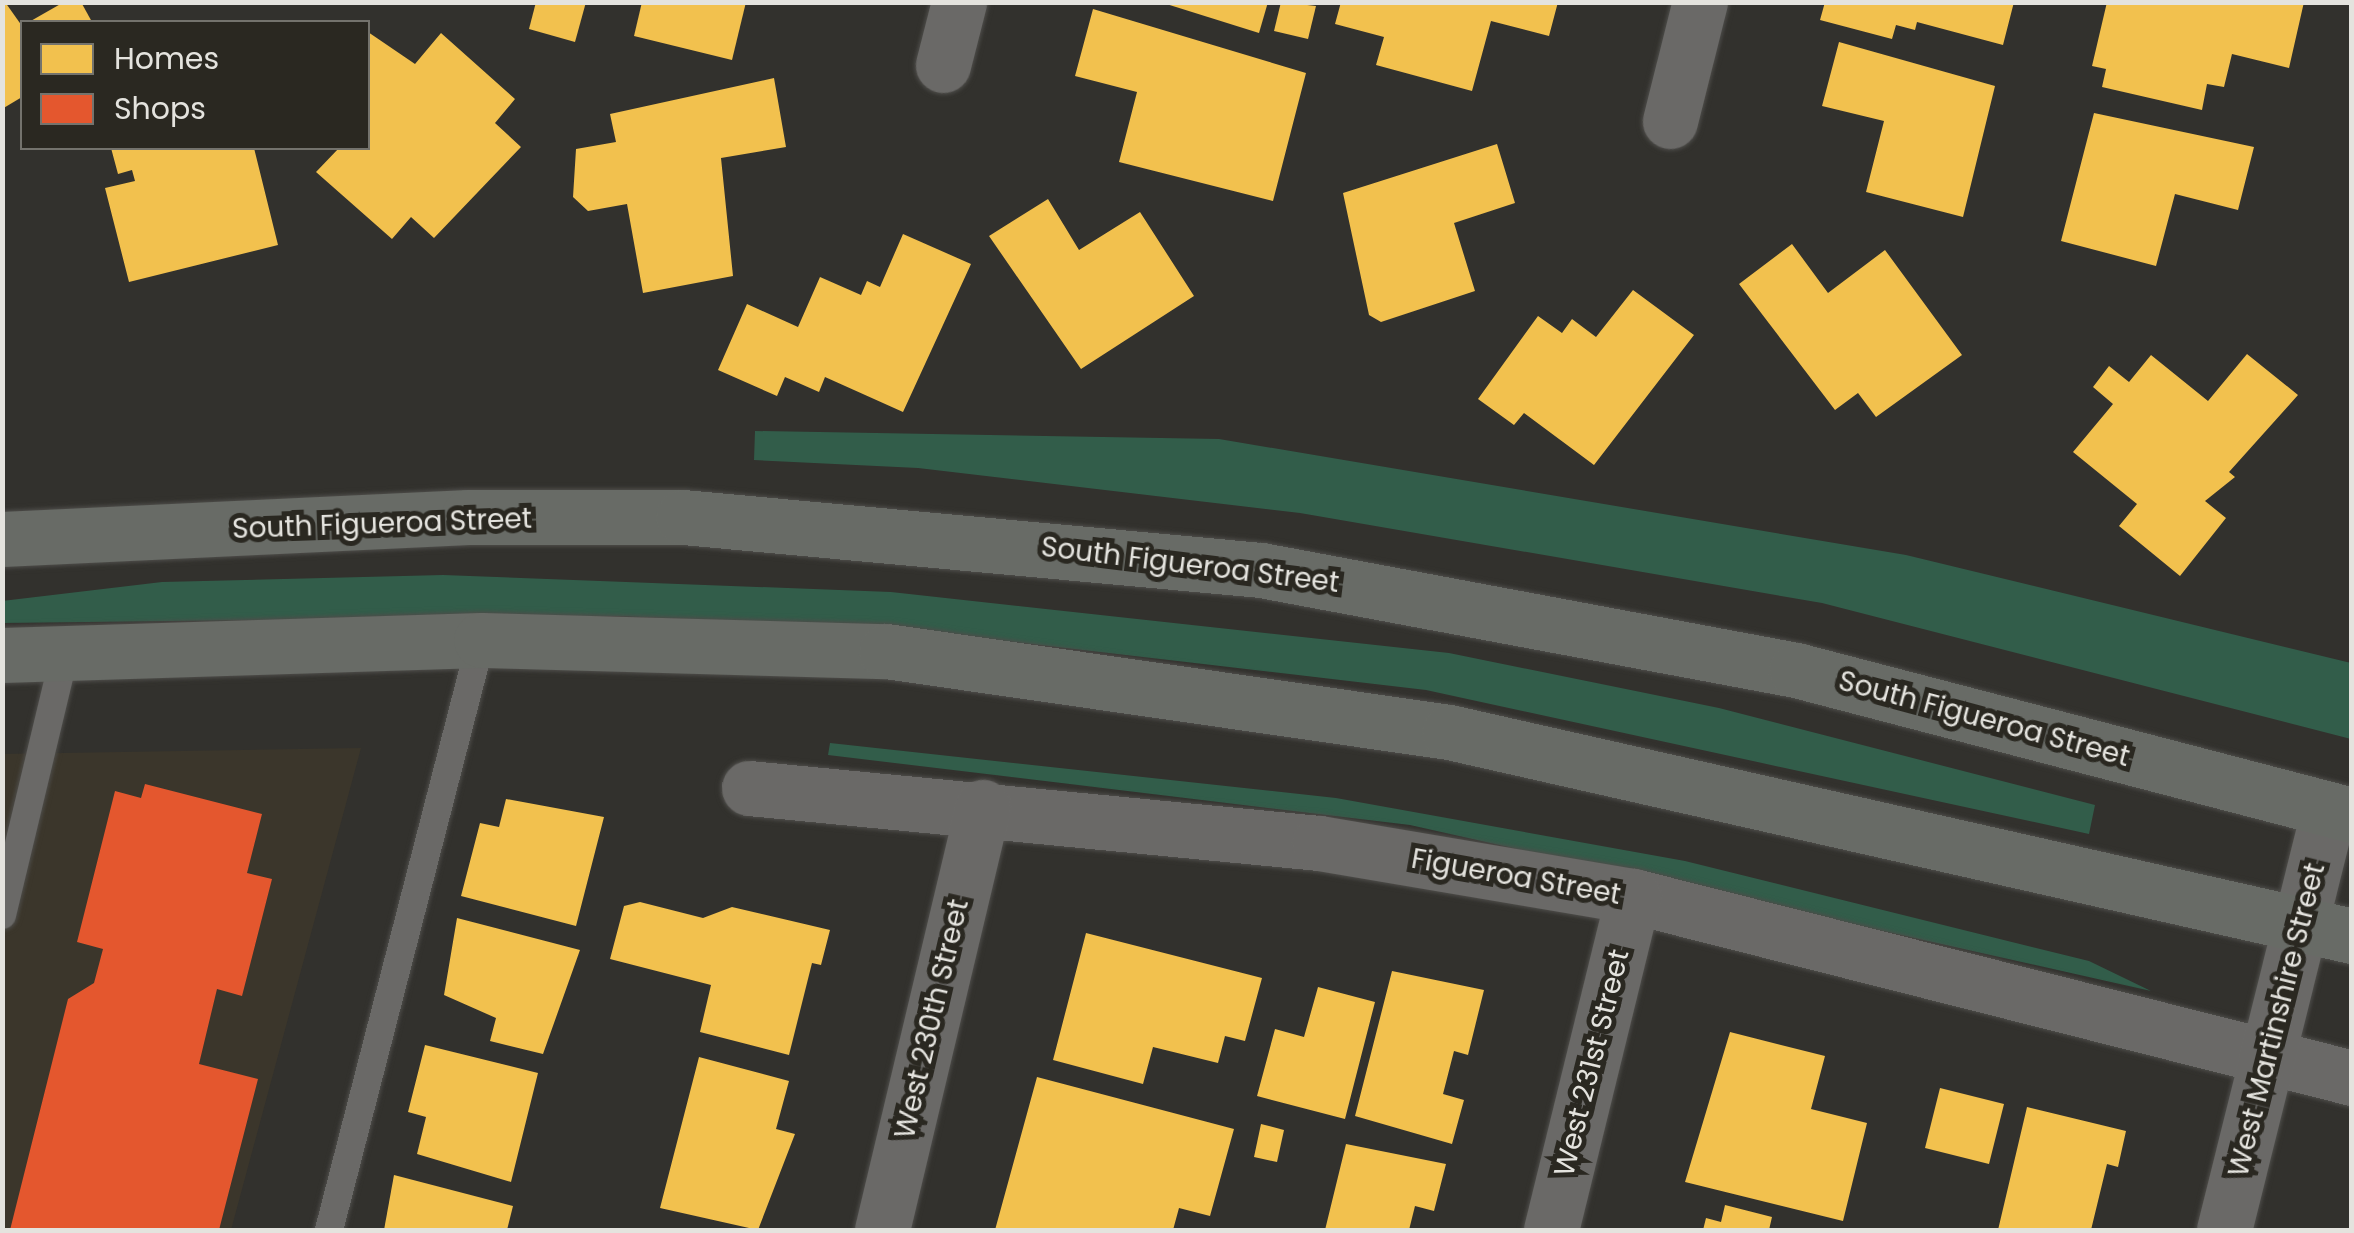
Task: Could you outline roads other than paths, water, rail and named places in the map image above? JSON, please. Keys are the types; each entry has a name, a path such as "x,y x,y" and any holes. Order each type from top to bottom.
{"main road":[{"name":"South Figueroa Street","path":"2,539 468,516 683,518 1261,570 1796,670 2340,812"},
{"path":"2,654 481,640 886,651 1182,687 1449,732 2326,930"}],"street":[{"path":"943,65 959,2"},
{"path":"1670,120 1700,2"},
{"name":"Figueroa Street","path":"749,788 983,807 1319,843 1633,896 2352,1078"},
{"name":"West 230th Street","path":"882,1230 983,807"},
{"name":"West Martinshire Street","path":"2224,1230 2267,1057 2326,930 2340,812"},
{"name":"West 231st Street","path":"1551,1230 1633,896"}],"lane":[{"path":"330,1230 481,640"},
{"path":"2,915 65,652"}]}
